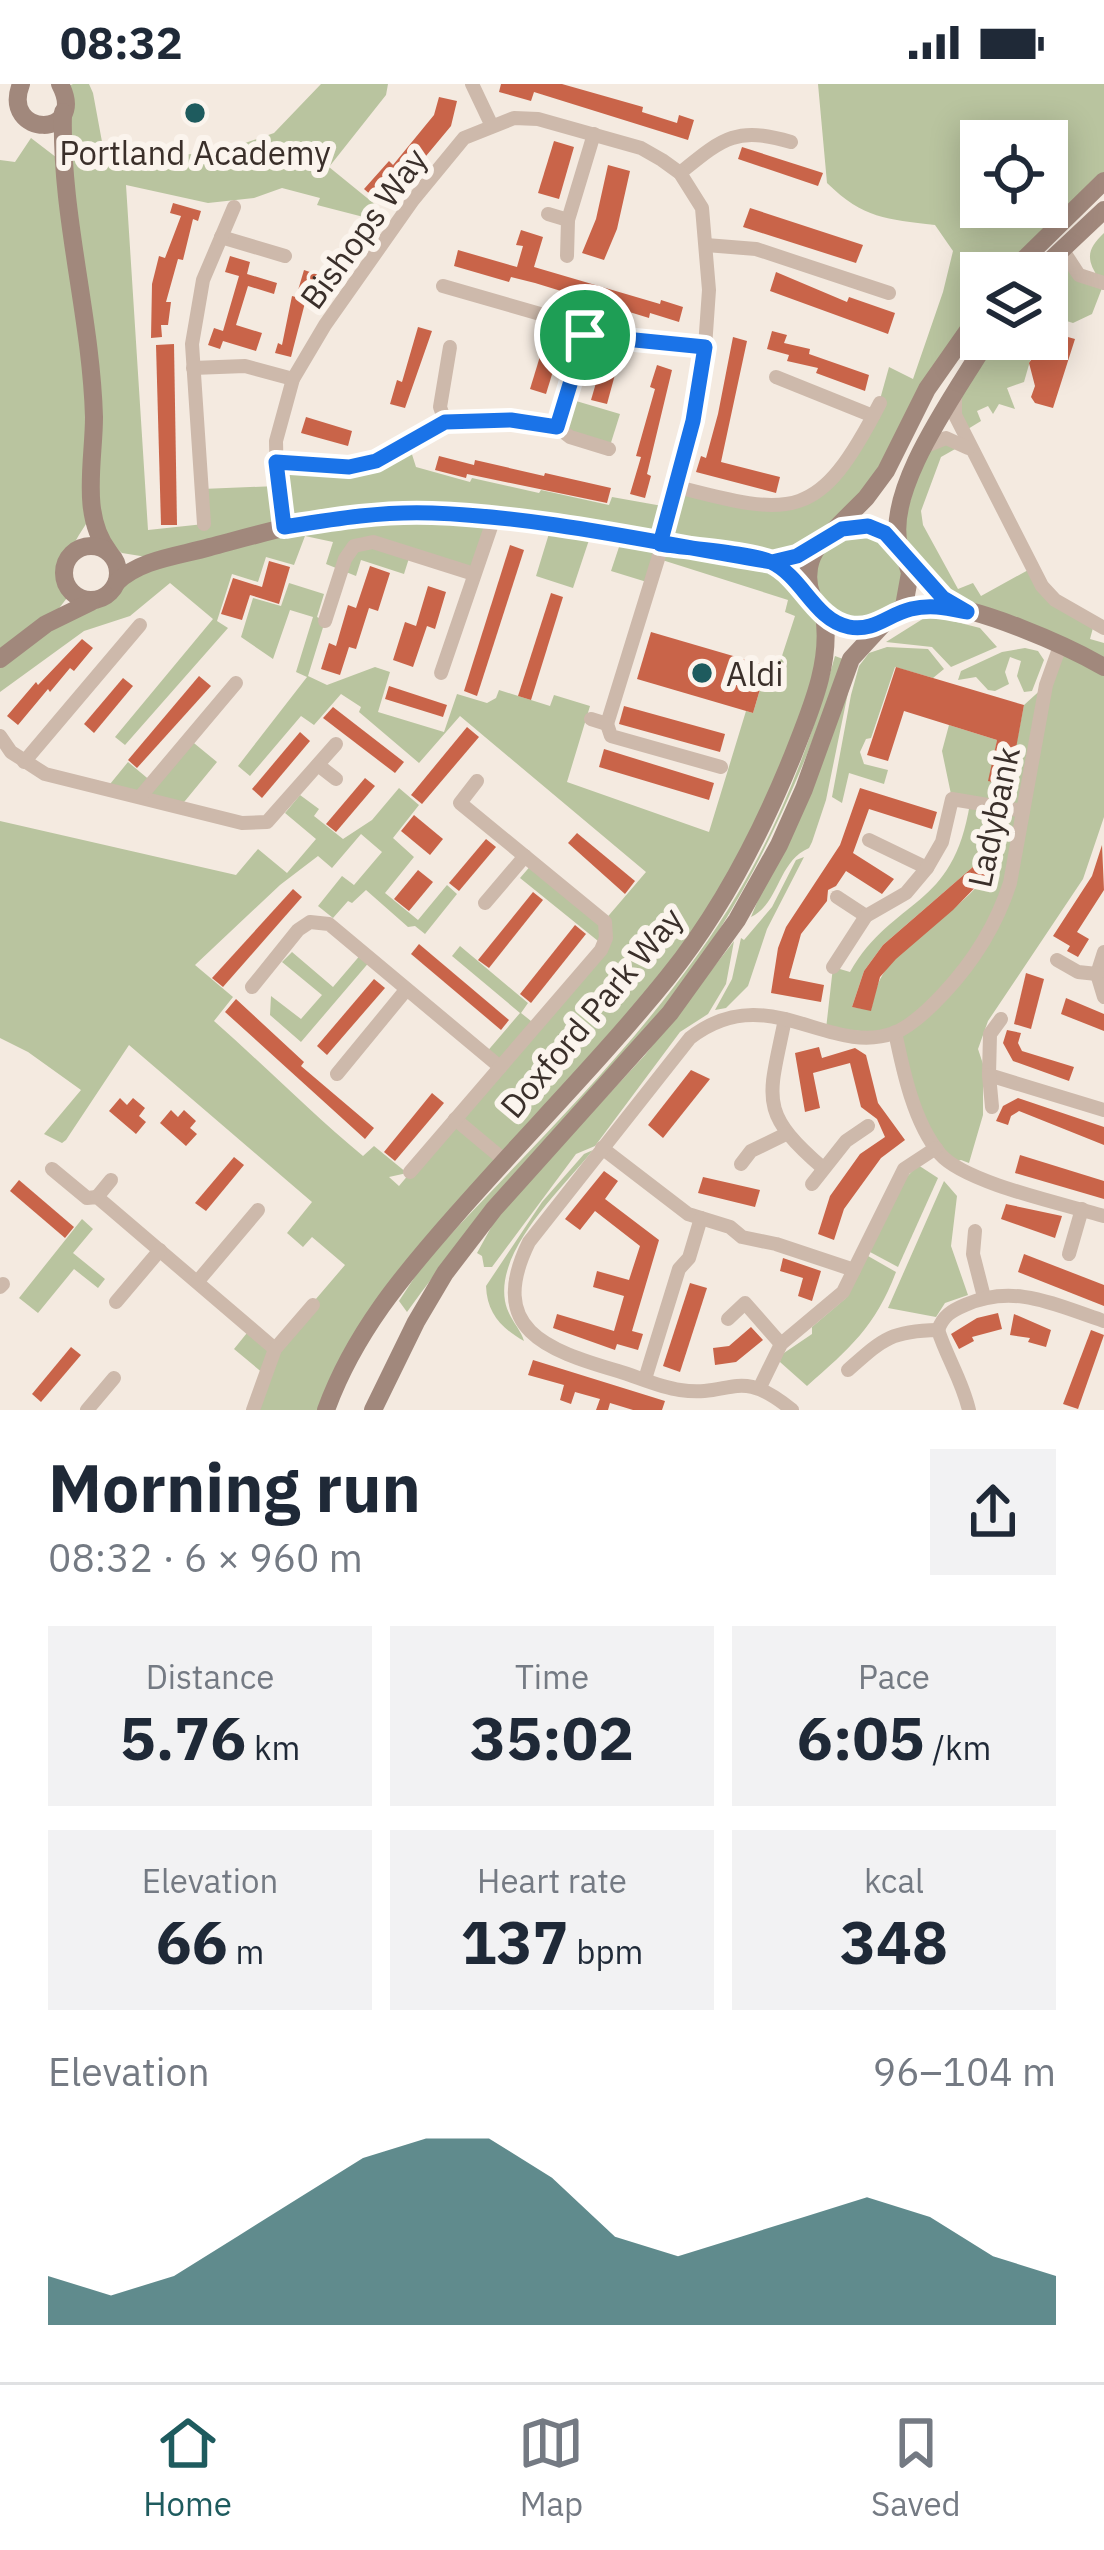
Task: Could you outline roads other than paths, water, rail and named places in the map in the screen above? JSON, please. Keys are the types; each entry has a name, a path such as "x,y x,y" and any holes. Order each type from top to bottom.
{"main road":[{"path":"60,84 66,95 62,162 94,416 91,500 99,536 118,567 117,582"},
{"path":"19,86 15,100 19,114 62,162"},
{"path":"34,126 51,124 63,112"},
{"path":"1031,252 1104,181"},
{"path":"1059,252 1104,211"},
{"path":"811,594 808,571 823,541 886,471 927,389 960,343"},
{"name":"Doxford Park Way","path":"373,1410 416,1322 453,1263 494,1209 670,1013 758,886 804,789 851,659 904,606 910,586 897,514 926,446 975,360"},
{"path":"46,624 65,583 65,564 91,500"},
{"path":"0,659 46,624 109,594 129,572 161,559 284,527 366,514 494,518 772,562 797,556 842,529 868,526 885,533 943,598 967,612"},
{"path":"70,556 93,546 110,553 161,559"},
{"path":"772,562 811,594 824,615 854,628 933,605 967,612 1104,667"},
{"path":"65,583 77,597 96,600"},
{"name":"Doxford Park Way","path":"326,1410 340,1371 375,1312 503,1160 669,976 744,862 806,722 826,656 824,615"}],"street":[{"path":"472,84 491,124 538,118 641,148 680,173 702,208 709,295 693,421 660,544 599,722 611,736 721,767"},
{"path":"680,173 729,136 756,131 784,140 782,119"},
{"name":"Bishops Way","path":"284,527 276,441 293,379 413,200 464,138 491,124"},
{"path":"567,256 568,220 594,134"},
{"path":"204,524 192,344 203,280 234,207"},
{"path":"548,214 568,220"},
{"path":"221,237 285,256"},
{"path":"706,245 756,249 882,291 883,268"},
{"path":"1062,249 1079,274 1104,283"},
{"path":"443,286 475,304 568,322 585,335 705,347"},
{"path":"557,427 585,335"},
{"path":"445,422 440,407 450,347"},
{"path":"193,368 245,366 293,379"},
{"path":"447,369 464,372"},
{"path":"674,486 746,505 786,508 829,485 856,452 876,410 794,393 776,377"},
{"path":"955,394 955,415 1042,586 1055,600 1104,628"},
{"path":"276,462 349,467 376,461 445,422 511,420 557,427 570,437 609,449"},
{"path":"926,446 946,438 972,452"},
{"path":"442,673 494,518"},
{"path":"325,621 345,559 354,546 374,542 475,574"},
{"path":"24,762 140,625"},
{"name":"Ladybank","path":"895,1032 933,1005 971,965 1000,913 1046,685 1060,646"},
{"path":"140,797 236,683"},
{"path":"0,736 24,762 45,774 242,823 267,822 336,744"},
{"path":"318,764 336,779"},
{"path":"410,1172 601,950 606,938 604,922 460,803 477,781"},
{"path":"833,967 866,916 906,893 927,868 942,842 952,799 1023,811"},
{"path":"868,840 927,868"},
{"path":"485,903 525,856"},
{"path":"837,897 866,916"},
{"path":"252,987 298,930 310,922 329,924 500,1066"},
{"path":"1104,952 1096,974 1104,997"},
{"path":"1057,960 1096,974"},
{"path":"337,1074 406,990"},
{"path":"792,1410 760,1387 682,1390 572,1358 536,1337 520,1316 517,1303 516,1275 530,1242 690,1038 704,1028 732,1015 785,1018 850,1034 895,1032 904,1073 936,1148 950,1163 976,1176 1104,1216"},
{"path":"785,1018 773,1112 786,1134 823,1168"},
{"path":"992,1107 990,1034 1001,1019"},
{"path":"989,1075 1104,1110"},
{"path":"455,1119 503,1160"},
{"path":"812,1184 846,1141 868,1126"},
{"path":"741,1164 751,1150 786,1134"},
{"path":"602,1148 677,1207 730,1227 742,1238 854,1270"},
{"path":"760,1387 781,1344 843,1292 896,1181 915,1160 936,1148"},
{"path":"52,1169 86,1198 97,1197 275,1349"},
{"path":"97,1197 111,1180"},
{"path":"1069,1254 1082,1209"},
{"path":"198,1281 258,1210"},
{"path":"645,1379 679,1269 689,1258 701,1218"},
{"path":"975,1231 973,1254 984,1298"},
{"path":"116,1302 160,1250"},
{"path":"938,1330 951,1311 984,1298 1021,1294 1104,1321"},
{"path":"728,1319 745,1304 781,1344"},
{"path":"253,1410 275,1349 313,1305"},
{"path":"848,1370 888,1335 938,1330"},
{"path":"938,1330 961,1377 968,1410"},
{"path":"87,1410 114,1378"}],"place":[{"name":"Portland Academy","path":"195,113"},
{"name":"Aldi","path":"702,673"}]}
